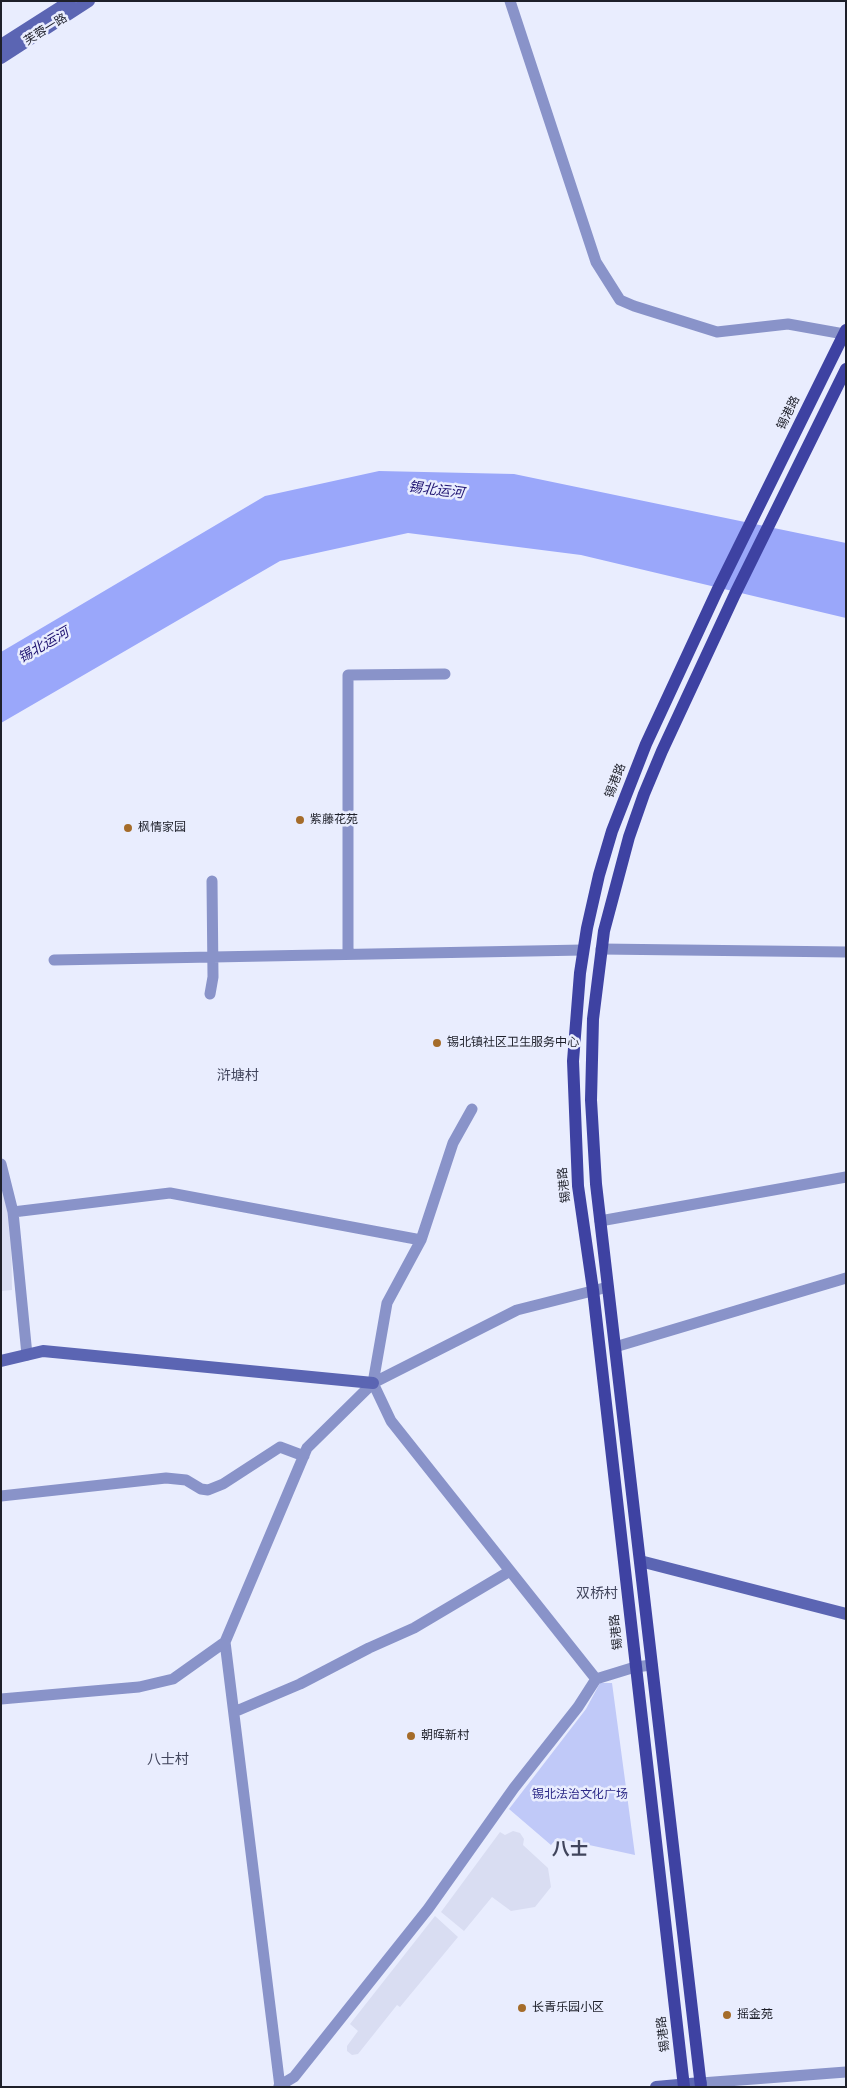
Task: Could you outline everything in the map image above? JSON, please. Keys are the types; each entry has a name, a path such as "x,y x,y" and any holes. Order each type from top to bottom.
{"main road":[{"name":"锡港路","path":"684,2086 593,1290 578,1186 574,1100 576,1018 583,950 599,875 625,797 646,744 717,591 845,332"},
{"path":"701,2085 600,1221 592,1138 591,1061 597,975 616,880 644,794 735,594 846,369"}],"street":[{"name":"芙蓉一路","path":"1,44 70,1"},
{"name":"芙蓉一路","path":"1,58 89,1"},
{"path":"510,1 596,262 620,300 718,332 788,324 845,332"},
{"path":"348,954 348,675 445,674"},
{"path":"210,994 213,956 212,881"},
{"path":"601,949 846,952"},
{"path":"54,960 583,950"},
{"path":"472,1109 453,1143 421,1240 387,1303 373,1383 391,1421 596,1679"},
{"path":"1,1164 13,1212 28,1355"},
{"path":"600,1221 846,1177"},
{"path":"13,1212 170,1193 421,1240"},
{"path":"615,1346 846,1278"},
{"path":"608,1287 517,1310 373,1383 308,1448 225,1642 279,2086 294,2077 428,1908 514,1788 578,1707 596,1679 635,1667 652,1665"},
{"path":"1,1360 44,1351 373,1383"},
{"path":"1,1496 166,1478 186,1480 201,1489 208,1490 223,1484 280,1447 304,1456"},
{"path":"640,1561 846,1614"},
{"path":"234,1712 300,1684 369,1648 414,1628 510,1571"},
{"path":"1,1700 139,1687 173,1679 225,1642"},
{"path":"656,2087 701,2085 846,2072"}],"shaded area":[{"path":"1,1169 11,1226 12,1290 1,1291"},
{"path":"513,1831 520,1833 524,1839 523,1845 548,1868 551,1887 535,1907 511,1911 492,1897 464,1931 441,1912 500,1832 505,1835"},
{"path":"435,1916 458,1937 400,2007 397,2005 358,2054 352,2055 347,2051 347,2046 358,2031 350,2024"}],"green space":[{"name":"锡北法治文化广场","path":"600,1683 612,1683 635,1855 557,1838 551,1845 509,1809 586,1709"}],"water":[{"name":"锡北运河","path":"379,471 514,474 846,543 846,618 581,555 408,533 280,561 1,723 1,652 265,496"}],"place":[{"name":"紫藤花苑","path":"300,820"},
{"name":"枫情家园","path":"128,828"},
{"name":"锡北镇社区卫生服务中心","path":"437,1043"},
{"name":"朝晖新村","path":"411,1736"},
{"name":"长青乐园小区","path":"522,2008"},
{"name":"摇金苑","path":"727,2015"}],"district":[{"name":"浒塘村","path":"238,1077"},
{"name":"双桥村","path":"597,1595"},
{"name":"八士村","path":"168,1761"},
{"name":"八士","path":"570,1851"}]}
